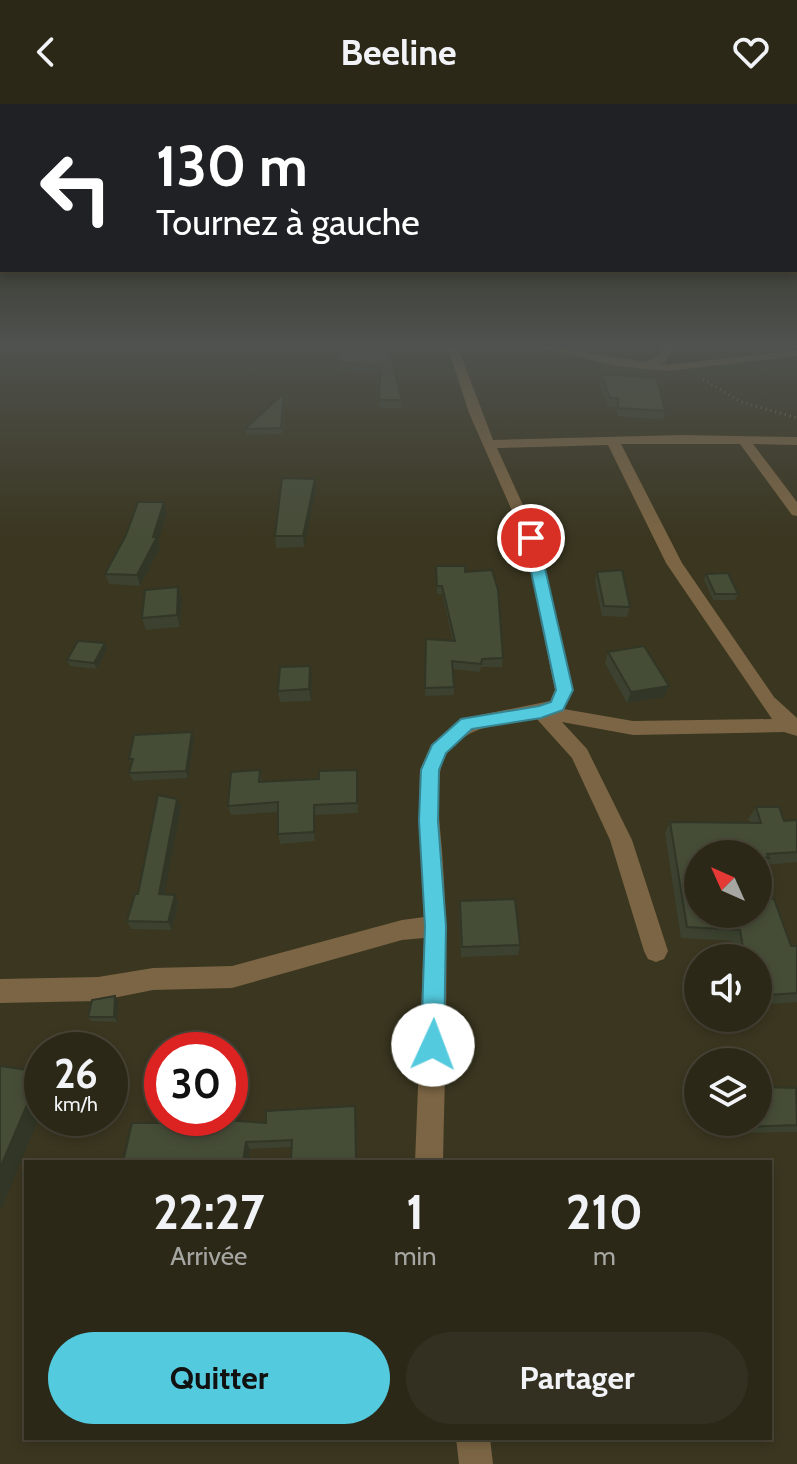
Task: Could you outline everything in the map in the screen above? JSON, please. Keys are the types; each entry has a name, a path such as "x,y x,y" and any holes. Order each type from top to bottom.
{"street":[{"path":"429,1160 436,926 429,821 430,770 438,750 467,724 541,712 557,706 562,697 562,671 531,538 476,409"},
{"path":"489,444 743,439 797,441"},
{"path":"743,439 797,512"},
{"path":"613,441 674,563 768,702 794,728"},
{"path":"541,712 633,728 794,728"},
{"path":"541,712 580,754 621,840 656,951"},
{"path":"0,991 98,989 153,979 232,977 402,930 436,926"},
{"path":"473,1440 476,1464"}],"path":[{"path":"767,409 797,418"}],"building":[{"path":"266,409 283,409 281,428 245,429"},
{"path":"282,478 315,479 303,536 275,536"},
{"path":"138,502 164,502 153,537 157,537 137,575 105,574 126,535"},
{"path":"436,566 465,566 465,572 492,570 498,590 503,658 482,659 481,664 452,661 454,687 425,688 426,639 455,641 442,586 437,586"},
{"path":"622,570 630,607 604,606 597,572"},
{"path":"728,573 738,594 715,594 706,574"},
{"path":"178,587 177,615 142,618 145,590"},
{"path":"78,641 105,643 94,663 67,660"},
{"path":"644,646 669,686 631,692 608,652"},
{"path":"310,666 309,689 278,691 280,667"},
{"path":"192,732 186,771 129,773 134,735"},
{"path":"260,770 259,782 319,779 319,771 357,770 357,803 314,805 314,832 278,834 278,802 228,806 231,772"},
{"path":"158,795 177,799 159,894 175,895 168,922 127,921 135,894 138,894"},
{"path":"756,807 779,807 784,821 797,820 797,852 772,854 772,840 684,840 684,908 670,822 761,823"},
{"path":"515,899 520,945 462,947 460,901"},
{"path":"774,899 791,946 797,946 797,993 772,995 772,944 742,944 740,930 705,928 772,928"},
{"path":"115,996 114,1017 88,1017 92,1000"},
{"path":"0,1066 24,1070 24,1112 0,1168"},
{"path":"772,1087 796,1088 797,1125 772,1126"},
{"path":"355,1106 356,1160 291,1160 292,1140 246,1142 243,1160 123,1160 132,1123 144,1123 144,1136 248,1136 248,1122 266,1123 266,1111"}],"route":[{"path":"433,1045 436,926 429,821 430,770 438,750 467,724 541,712 557,706 564,690 531,538"}]}
